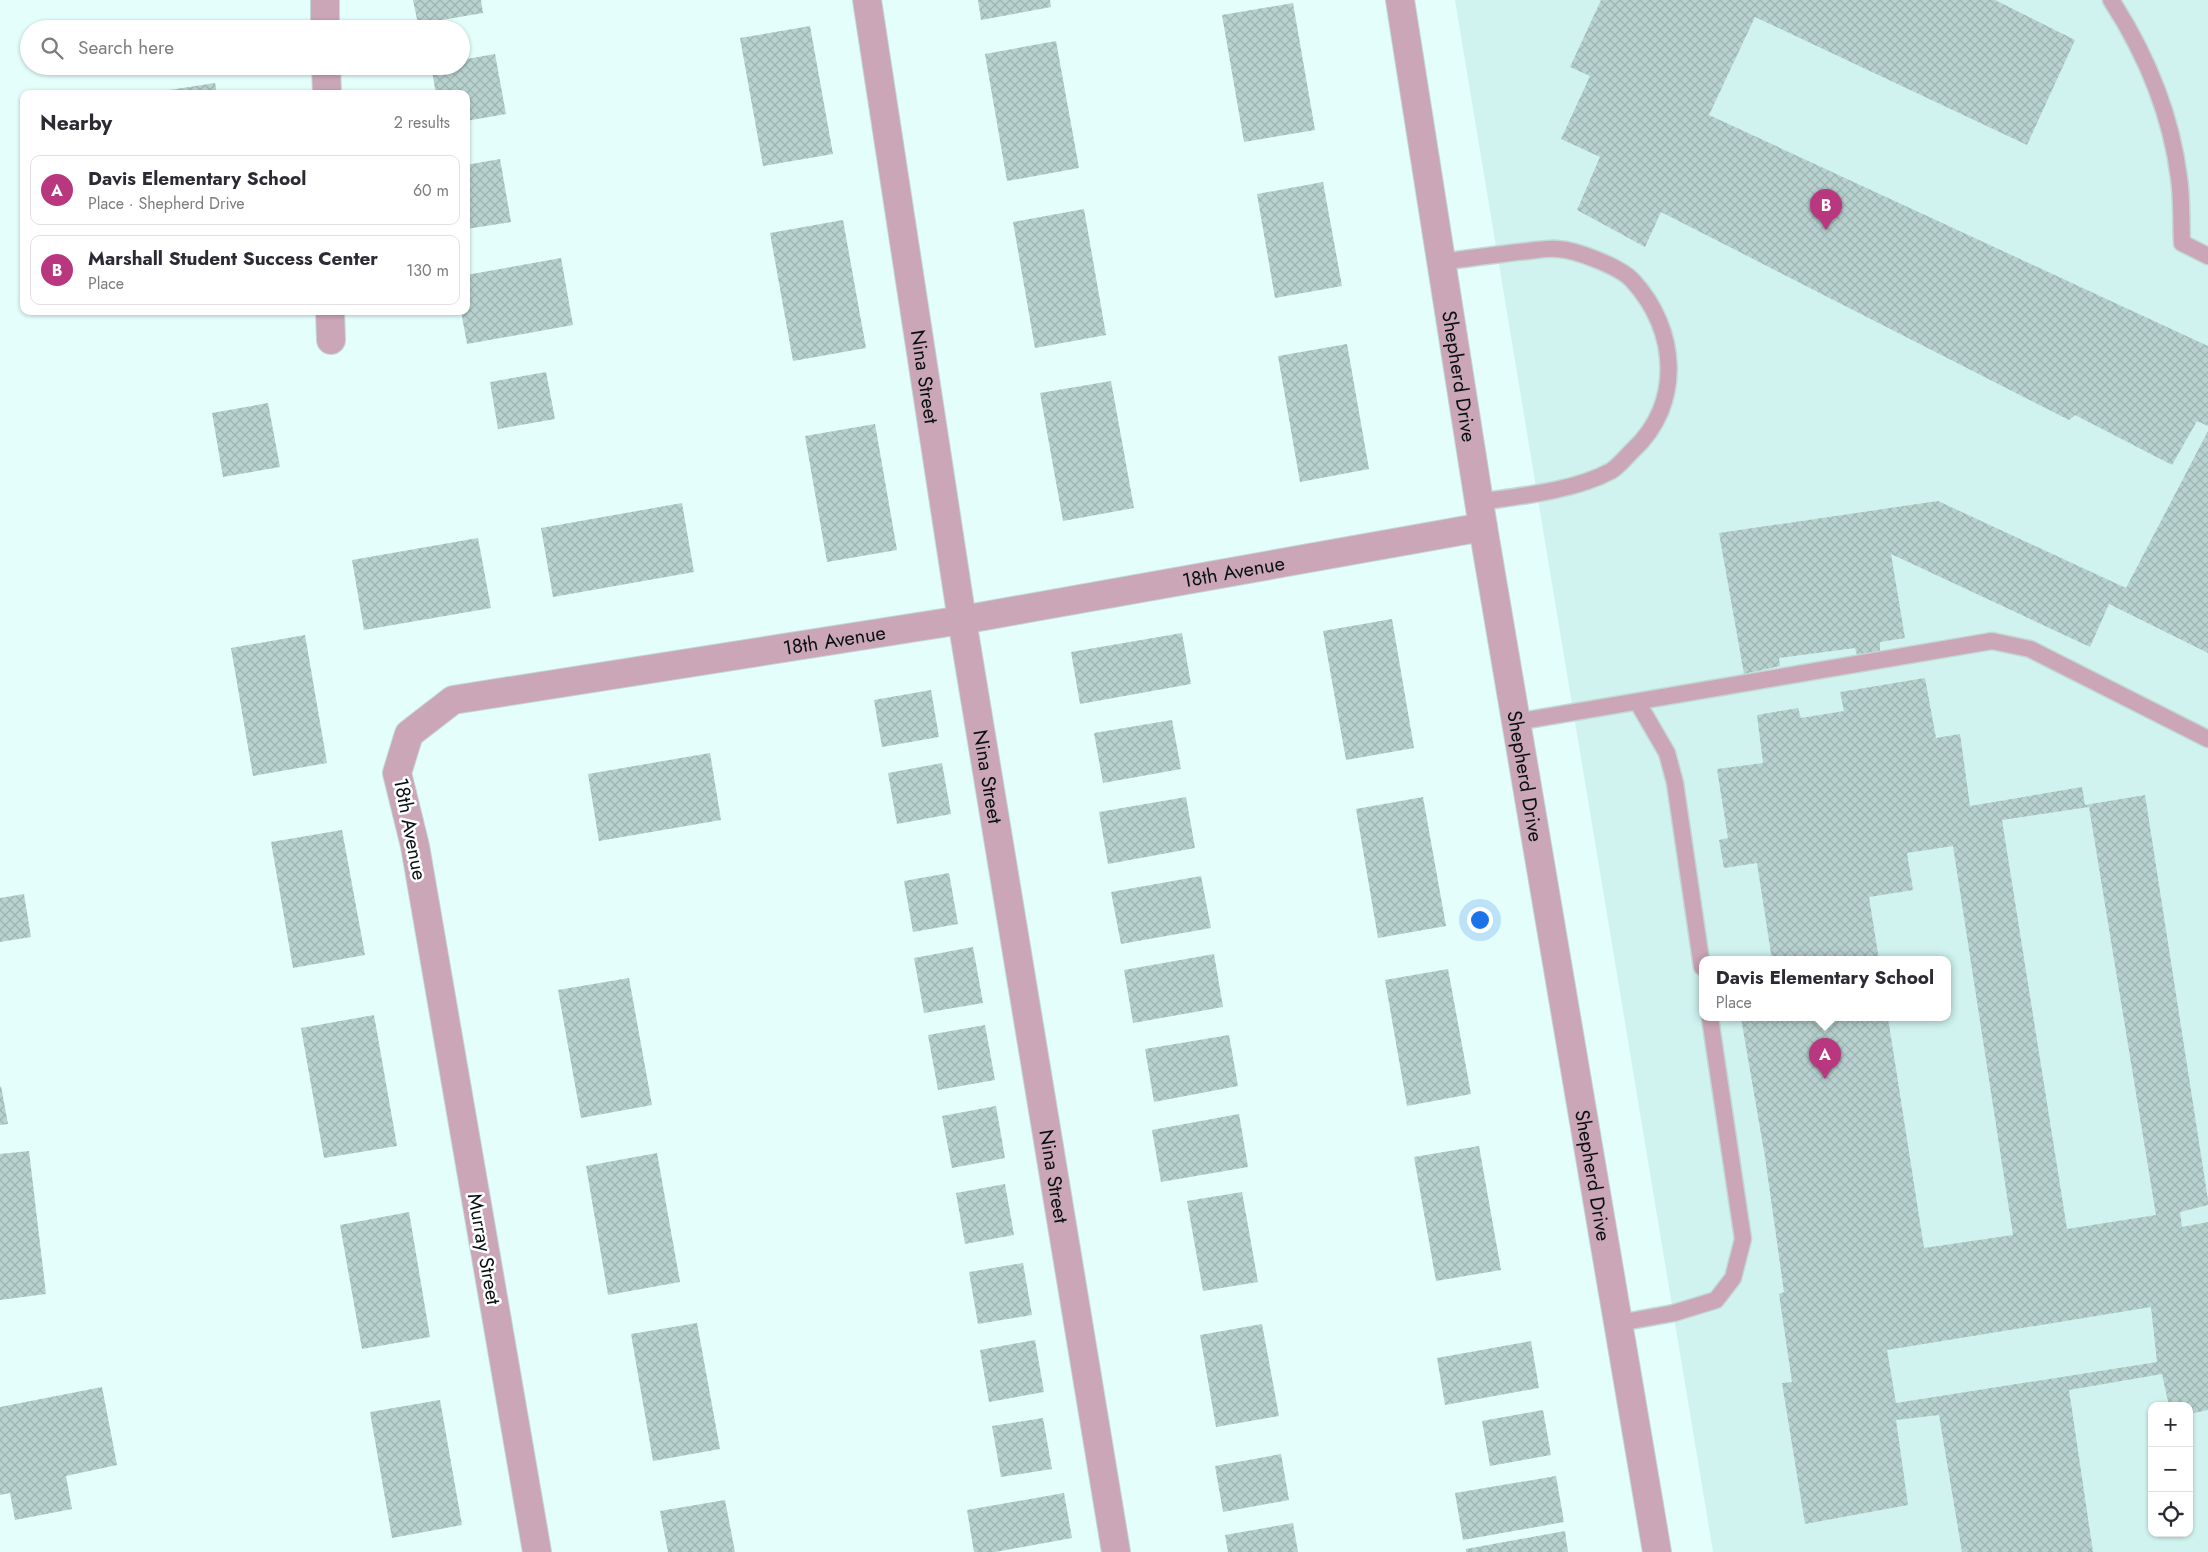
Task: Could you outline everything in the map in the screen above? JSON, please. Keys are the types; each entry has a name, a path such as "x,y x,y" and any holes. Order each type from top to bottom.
{"street":[{"path":"325,0 325,20"},
{"name":"Nina Street","path":"867,0 962,620 1116,1552"},
{"name":"Shepherd Drive","path":"1400,0 1481,515 1658,1552"},
{"path":"326,75 326,90"},
{"path":"330,315 331,340"},
{"name":"18th Avenue","path":"432,945 415,846 397,773 409,734 453,700 962,620 1481,515"},
{"name":"Murray Street","path":"432,945 536,1552"}],"lane":[{"path":"2111,0 2124,21 2161,98 2179,178 2182,244 2208,256"},
{"path":"1441,262 1498,254 1558,249 1591,257 1632,280 1660,320 1670,362 1663,409 1642,442 1612,470 1570,486 1537,494 1481,515"},
{"path":"1516,722 1638,703 1992,641 2030,649 2208,739"},
{"path":"1638,703 1667,753 1675,783 1700,956"},
{"path":"1618,1323 1674,1313 1716,1300 1733,1278 1744,1239 1710,1021"}],"shaded area":[{"path":"1455,0 2208,0 2208,1552 1713,1552"}],"building":[{"path":"413,0 481,0 483,13 442,20 417,20"},
{"path":"978,0 1050,0 1051,7 981,20"},
{"path":"1601,0 1995,0 2075,40 2027,145 1755,17 1709,115 2208,346 2208,426 2197,421 2172,465 2075,415 2069,420 1661,212 1645,247 1577,210 1600,157 1561,139 1590,76 1570,67"},
{"path":"1293,3 1315,130 1244,142 1222,15"},
{"path":"810,26 833,154 763,166 740,38"},
{"path":"1056,41 1079,168 1007,181 985,54"},
{"path":"495,54 506,114 470,120 470,90 435,90 433,75 470,75 470,58"},
{"path":"215,83 216,90 170,90"},
{"path":"500,159 511,222 470,228 470,164"},
{"path":"1323,182 1342,286 1275,298 1257,194"},
{"path":"1084,209 1106,335 1035,348 1013,222"},
{"path":"843,220 866,348 793,361 770,233"},
{"path":"561,258 573,325 467,344 462,315 470,315 470,274"},
{"path":"1347,344 1369,469 1300,482 1278,356"},
{"path":"546,372 555,419 498,429 490,382"},
{"path":"1111,381 1134,508 1063,521 1040,393"},
{"path":"268,403 280,467 223,477 212,413"},
{"path":"875,424 897,550 827,562 805,436"},
{"path":"2208,431 2208,653 2109,604 2090,647 1891,554 1905,638 1880,642 1880,652 1857,655 1855,648 1779,658 1780,666 1744,674 1719,533 1938,501 2126,588"},
{"path":"682,503 694,572 553,597 541,528"},
{"path":"478,538 491,608 364,630 352,560"},
{"path":"1392,619 1414,748 1346,760 1323,631"},
{"path":"1182,633 1191,684 1080,704 1071,652"},
{"path":"305,635 327,763 253,776 231,648"},
{"path":"1925,678 1936,738 1960,734 1970,806 2082,787 2085,805 2145,795 2208,1200 2208,1205 2180,1212 2182,1227 2208,1222 2208,1410 2193,1413 2193,1402 2168,1402 2162,1374 2069,1390 2093,1552 1962,1552 1939,1415 1896,1420 1908,1505 1805,1524 1782,1383 1792,1382 1779,1294 1784,1292 1765,1157 1742,1021 1888,1021 1924,1248 2013,1235 1953,846 1907,853 1913,890 1869,897 1878,956 1771,956 1757,863 1724,868 1719,840 1728,838 1717,769 1763,763 1757,715 1798,708 1801,718 1844,711 1840,692","holes":["2089,807 2156,1215 2067,1229 2002,820","2151,1307 2157,1362 1896,1403 1887,1350"]},
{"path":"931,690 939,737 882,747 874,700"},
{"path":"1172,720 1181,769 1103,783 1094,733"},
{"path":"710,753 721,820 599,841 588,774"},
{"path":"942,763 951,814 897,824 888,773"},
{"path":"1186,797 1195,848 1108,864 1099,812"},
{"path":"1423,797 1446,926 1378,938 1356,809"},
{"path":"342,830 365,955 293,968 271,842"},
{"path":"949,873 958,924 913,932 904,881"},
{"path":"1201,876 1211,928 1121,944 1111,892"},
{"path":"24,894 31,937 0,942 0,898"},
{"path":"973,947 983,1003 924,1013 914,958"},
{"path":"1214,954 1223,1007 1133,1023 1124,970"},
{"path":"1448,969 1471,1094 1407,1106 1385,980"},
{"path":"629,978 652,1105 581,1118 558,990"},
{"path":"374,1015 397,1146 324,1158 301,1028"},
{"path":"985,1025 995,1080 938,1090 928,1035"},
{"path":"1229,1035 1238,1086 1154,1102 1145,1049"},
{"path":"0,1087 8,1124 0,1125"},
{"path":"996,1106 1005,1158 952,1168 942,1116"},
{"path":"1239,1114 1248,1167 1161,1182 1152,1130"},
{"path":"1479,1146 1501,1270 1436,1281 1414,1157"},
{"path":"29,1151 46,1294 0,1300 0,1154"},
{"path":"657,1153 680,1282 608,1295 586,1166"},
{"path":"1005,1184 1014,1235 965,1244 956,1193"},
{"path":"1242,1192 1258,1282 1203,1291 1187,1201"},
{"path":"409,1212 430,1337 362,1349 340,1225"},
{"path":"1023,1263 1032,1315 978,1324 969,1272"},
{"path":"697,1323 720,1449 653,1461 631,1334"},
{"path":"1262,1324 1279,1416 1216,1427 1200,1335"},
{"path":"1035,1340 1044,1392 989,1402 980,1350"},
{"path":"1531,1341 1539,1388 1445,1405 1437,1358"},
{"path":"102,1387 117,1465 66,1476 72,1509 15,1520 10,1493 0,1495 0,1407"},
{"path":"440,1400 462,1525 392,1538 370,1412"},
{"path":"1543,1410 1551,1455 1490,1466 1482,1421"},
{"path":"1043,1418 1052,1469 1001,1477 992,1426"},
{"path":"1281,1454 1289,1500 1223,1512 1215,1466"},
{"path":"1556,1476 1564,1522 1463,1540 1455,1493"},
{"path":"1064,1493 1072,1538 995,1552 974,1552 967,1510"},
{"path":"725,1500 735,1552 668,1552 660,1511"},
{"path":"1293,1523 1298,1552 1228,1552 1225,1535"},
{"path":"1565,1531 1568,1552 1466,1552 1466,1549"}],"place":[{"name":"Marshall Student Success Center","path":"1826,230"},
{"name":"Davis Elementary School","path":"1825,1079"}]}
